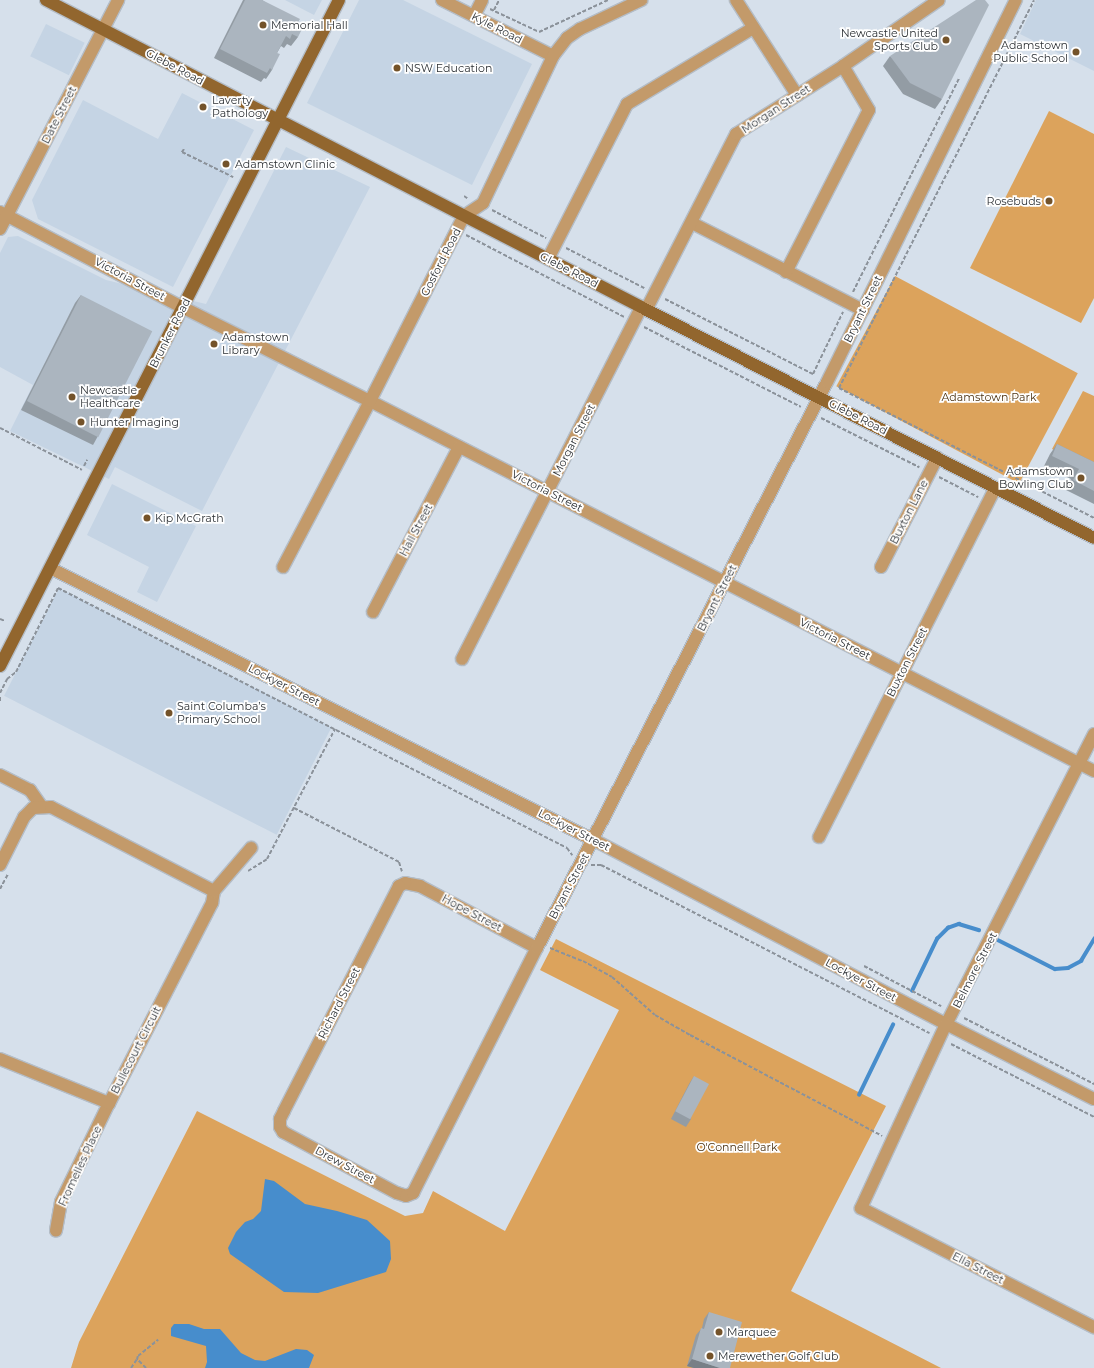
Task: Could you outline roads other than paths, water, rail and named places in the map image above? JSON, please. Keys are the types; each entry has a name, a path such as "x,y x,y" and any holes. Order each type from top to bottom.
{"main road":[{"name":"Glebe Road","path":"46,0 464,216 1094,538"},
{"name":"Brunker Road","path":"0,666 184,308 339,0"}],"street":[{"name":"Date Street","path":"0,229 3,214 118,0"},
{"name":"Kyle Road","path":"442,0 553,56"},
{"name":"Gosford Road","path":"283,567 370,401 464,216 483,202 553,56 566,38 580,29 641,0"},
{"path":"736,0 797,95"},
{"name":"Morgan Street","path":"462,659 644,308 692,223 736,134 842,66 939,0"},
{"name":"Bryant Street","path":"413,1193 537,948 594,840 820,398 1016,0"},
{"path":"474,16 486,4"},
{"path":"548,259 627,104 753,28"},
{"path":"786,272 869,110 842,66"},
{"name":"Victoria Street","path":"3,214 184,308 370,401 1094,771"},
{"path":"692,223 863,310"},
{"name":"Hall Street","path":"373,612 459,447"},
{"name":"Buxton Lane","path":"880,567 937,458"},
{"name":"Buxton Street","path":"819,837 995,488"},
{"name":"Lockyer Street","path":"50,568 594,840 946,1024 1094,1099"},
{"name":"Belmore Street","path":"861,1208 946,1024 1094,734"},
{"path":"0,775 30,790 42,806"},
{"path":"5,867 24,817 33,808 51,806 214,891"},
{"name":"Bullecourt Circuit","path":"0,1059 109,1103 212,903 214,891 251,848"},
{"name":"Hope Street","path":"405,883 420,886 537,948"},
{"name":"Richard Street","path":"280,1127 280,1119 395,892 405,883"},
{"name":"Fromelles Place","path":"56,1231 61,1202 109,1103"},
{"name":"Drew Street","path":"280,1127 288,1136 397,1192 406,1196 413,1193"},
{"name":"Ella Street","path":"861,1208 1094,1327"}],"water":[{"path":"265,1179 274,1181 305,1204 337,1211 367,1220 390,1241 391,1259 386,1272 318,1293 284,1292 230,1254 228,1248 236,1232 245,1222 253,1219 261,1211"},
{"path":"174,1324 189,1324 204,1329 220,1329 241,1353 255,1360 265,1361 296,1349 307,1350 314,1355 309,1368 205,1368 207,1362 206,1346 171,1336 171,1328"}],"waterway":[{"path":"912,991 937,939 948,928 959,924 979,930"},
{"path":"998,940 1055,969 1068,968 1081,961 1094,939"},
{"path":"859,1095 893,1025"}],"place":[{"name":"Memorial Hall","path":"263,25"},
{"name":"Newcastle United Sports Club","path":"946,40"},
{"name":"Adamstown Public School","path":"1076,52"},
{"name":"NSW Education","path":"397,68"},
{"name":"Laverty Pathology","path":"203,107"},
{"name":"Adamstown Clinic","path":"226,164"},
{"name":"Rosebuds","path":"1049,201"},
{"name":"Adamstown Library","path":"214,344"},
{"name":"Newcastle Healthcare","path":"72,397"},
{"name":"Hunter Imaging","path":"81,422"},
{"name":"Adamstown Bowling Club","path":"1081,478"},
{"name":"Kip McGrath","path":"147,518"},
{"name":"Saint Columba’s Primary School","path":"169,713"},
{"name":"Marquee","path":"719,1332"},
{"name":"Merewether Golf Club","path":"710,1356"}],"park label":[{"name":"Adamstown Park","path":"989,397"},
{"name":"O'Connell Park","path":"737,1147"}]}
